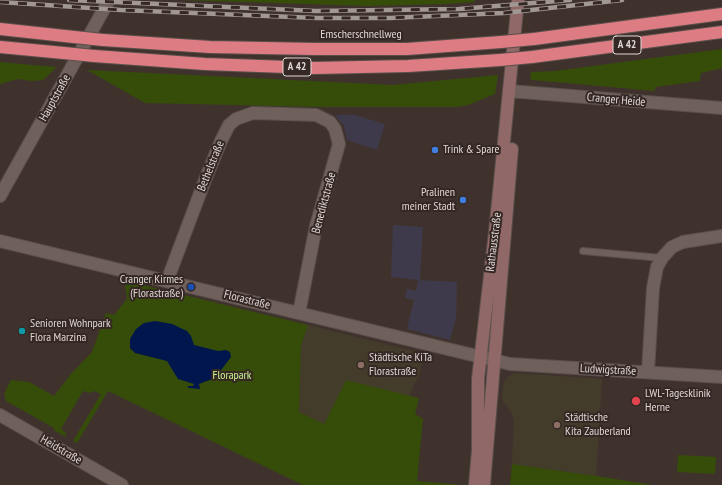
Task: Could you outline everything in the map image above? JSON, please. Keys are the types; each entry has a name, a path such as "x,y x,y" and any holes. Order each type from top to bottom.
{"highway":[{"name":"Emscherschnellweg","path":"0,29 103,40 217,47 407,49 534,39 722,14"},
{"name":"A 42","path":"0,47 94,56 206,64 314,68 408,66 500,60 722,32"}],"street":[{"name":"Hauptstraße","path":"0,196 109,0"},
{"name":"Rathausstraße","path":"484,485 514,91 518,0"},
{"name":"Rathausstraße","path":"475,485 478,450 478,379 480,357 525,0"},
{"name":"Cranger Heide","path":"514,91 722,108"},
{"name":"Bethelstraße","path":"167,281 220,141 229,125 236,119 253,113 304,113"},
{"name":"Benediktstraße","path":"299,313 316,226 339,144 335,129 330,122 316,115 304,113"},
{"path":"648,372 652,288 657,267 668,250 683,242 722,236"},
{"name":"Florastraße","path":"0,241 494,360"},
{"name":"Ludwigstraße","path":"494,360 510,364 722,377"},
{"name":"Heidstraße","path":"0,415 122,485"}],"lane":[{"path":"583,251 662,258"}],"shaded area":[{"path":"335,115 355,115 385,124 377,150 347,140 344,126"},
{"path":"393,225 423,227 420,280 457,282 456,318 450,340 407,329 414,300 405,298 407,289 416,291 418,280 391,277"},
{"path":"155,321 172,324 187,331 191,336 194,345 218,351 226,350 230,352 231,357 215,378 199,384 200,389 189,388 187,386 193,386 194,384 178,379 167,361 135,353 130,348 130,339 136,329 144,323"},
{"name":"Städtische KiTa Florastraße","path":"308,325 424,354 419,376 413,386 410,396 346,380 324,424 299,412 301,346"},
{"name":"Städtische Kita Zauberland","path":"515,373 602,379 596,476 512,464 514,420 511,412 502,400 504,382 507,377"}],"green space":[{"path":"180,0 475,0 474,2 447,4 368,6"},
{"path":"722,49 722,68 701,73 700,81 655,87 655,91 532,80 530,78 531,72 555,71"},
{"path":"0,62 57,67 43,80 32,81 18,79 0,84"},
{"path":"87,70 393,85 498,75 495,94 468,105 456,107 321,107 145,103"},
{"name":"Florapark","path":"126,281 308,325 301,346 299,412 324,424 346,380 419,398 415,414 423,419 417,481 462,485 303,485 108,391 77,443 73,441 101,394 94,391 90,393 83,391 61,429 66,433 66,437 55,431 54,428 6,401 4,394 11,380 29,382 54,396 71,374 92,352 106,313 114,315 127,299 125,286"},
{"path":"678,455 716,457 715,474 677,472"},
{"path":"512,464 596,476 653,485 510,485"}],"railway":[{"path":"69,0 316,11 459,9 570,0"},
{"path":"0,2 121,10 317,18 390,18 504,13 622,0"}],"place":[{"name":"Trink & Spare","path":"435,150"},
{"name":"Pralinen meiner Stadt","path":"463,200"},
{"name":"Cranger Kirmes (Florastraße)","path":"191,287"},
{"name":"Senioren Wohnpark Flora Marzina","path":"22,331"},
{"name":"Städtische KiTa Florastraße","path":"361,365"},
{"name":"LWL-Tagesklinik Herne","path":"636,401"},
{"name":"Städtische Kita Zauberland","path":"557,425"}]}
